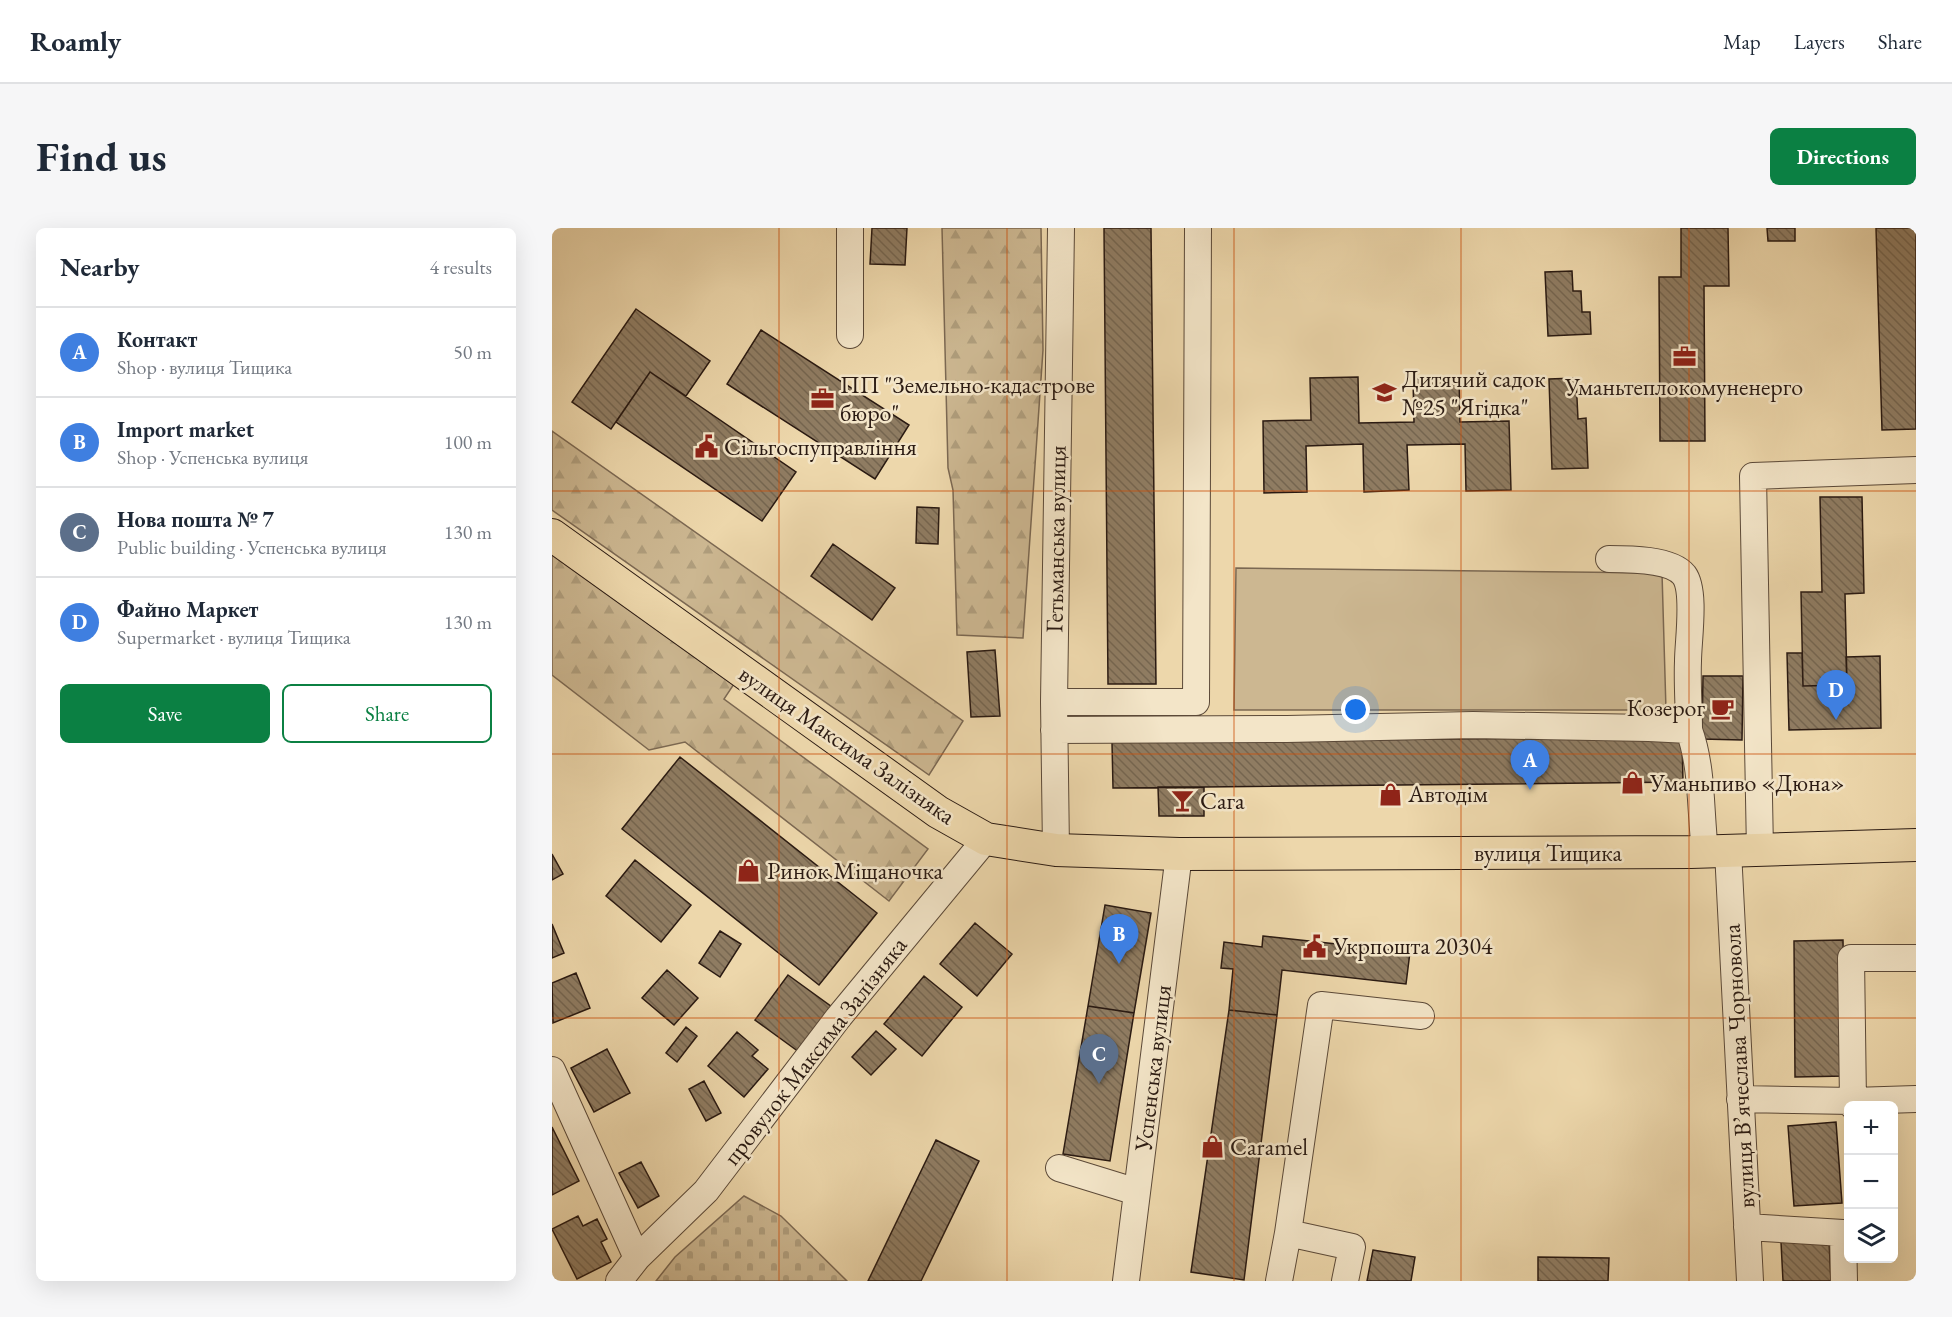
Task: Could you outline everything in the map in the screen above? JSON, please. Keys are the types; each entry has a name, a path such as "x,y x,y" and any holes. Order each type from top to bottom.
{"main road":[{"name":"вулиця Максима Залізняка","path":"552,535 938,812 986,839 1056,850 1179,854"},
{"name":"вулиця Тищика","path":"1179,854 1760,851 1916,845"}],"street":[{"path":"850,228 850,335"},
{"name":"Гетьманська вулиця","path":"1056,850 1054,702 1061,228"},
{"path":"1054,702 1196,702 1198,228"},
{"path":"1760,851 1753,476 1916,470"},
{"name":"вулиця В’ячеслава Чорновола","path":"1609,559 1670,566 1684,575 1688,583 1690,599 1689,730 1700,774 1701,820 1716,851 1740,1099 1750,1281"},
{"path":"1054,730 1276,730 1473,725 1689,730"},
{"name":"провулок Максима Залізняка","path":"619,1281 637,1258 706,1191 838,1018 986,839"},
{"name":"Успенська вулиця","path":"1126,1281 1179,854"},
{"path":"1853,1101 1851,958 1916,958"},
{"path":"1279,1281 1322,1005 1421,1016"},
{"path":"552,1070 637,1258"},
{"path":"1740,1099 1844,1103"},
{"path":"1895,1101 1916,1100"},
{"path":"1059,1168 1137,1192"},
{"path":"1747,1227 1844,1226"},
{"path":"1288,1233 1352,1247 1346,1281"},
{"path":"1844,1281 1845,1263"}],"green space":[{"path":"942,228 1041,228 1043,350 1023,638 957,635 953,490 948,468"},
{"path":"552,431 963,721 929,775 552,510"},
{"path":"552,550 734,684 724,699 928,849 889,901 685,742 649,750 552,675"},
{"path":"1236,568 1662,573 1666,710 1234,710"},
{"path":"744,1196 781,1216 847,1281 656,1281 675,1257"}],"building":[{"path":"872,228 907,228 905,265 870,264"},
{"path":"1104,228 1151,228 1156,684 1108,684"},
{"path":"1681,228 1728,228 1729,286 1704,286 1705,441 1660,441 1659,277 1681,277"},
{"path":"1767,228 1795,228 1795,241 1768,241"},
{"path":"1876,228 1916,228 1916,429 1882,430"},
{"path":"1572,271 1573,291 1581,291 1582,312 1590,312 1591,334 1548,336 1545,272"},
{"path":"636,309 710,361 686,396 650,372 611,429 572,402"},
{"path":"761,330 909,425 875,479 727,384"},
{"name":"Сільгоспуправління","path":"650,372 796,472 762,521 616,422"},
{"path":"1358,377 1359,423 1414,422 1413,379 1459,377 1460,422 1509,421 1511,490 1466,491 1465,444 1407,445 1409,490 1364,492 1363,444 1306,446 1307,492 1264,493 1263,421 1311,420 1310,378"},
{"path":"1576,378 1578,419 1586,418 1588,468 1552,469 1549,379"},
{"path":"1820,497 1862,497 1864,593 1845,594 1847,685 1803,686 1801,592 1822,592"},
{"path":"917,507 939,508 938,544 916,543"},
{"path":"833,544 895,588 872,620 811,576"},
{"path":"995,650 1000,716 971,717 967,652"},
{"path":"1787,653 1802,653 1803,686 1847,685 1846,657 1880,656 1881,728 1789,730"},
{"name":"Козерог","path":"1703,676 1743,676 1742,740 1702,739"},
{"path":"1682,737 1683,782 1113,788 1112,742"},
{"name":"Ринок Міщаночка","path":"680,757 877,913 819,985 622,829"},
{"name":"Сага","path":"1158,787 1204,787 1204,816 1159,816"},
{"path":"552,854 563,874 552,880"},
{"path":"635,860 691,905 661,942 606,896"},
{"path":"1105,905 1151,913 1134,1013 1088,1006"},
{"path":"975,923 1012,954 977,996 940,964"},
{"path":"552,924 564,953 552,958"},
{"path":"720,931 741,944 720,977 699,963"},
{"path":"1263,936 1410,952 1406,984 1282,970 1277,1015 1229,1010 1233,969 1221,968 1224,942 1262,947"},
{"path":"1843,940 1845,1076 1795,1077 1794,941"},
{"path":"667,970 698,998 674,1025 642,998"},
{"path":"576,973 590,1008 553,1023 552,983"},
{"path":"788,975 832,1007 799,1052 755,1020"},
{"path":"924,976 962,1007 922,1056 884,1024"},
{"path":"1088,1006 1134,1013 1110,1161 1063,1154"},
{"path":"1229,1010 1277,1015 1244,1280 1191,1272"},
{"path":"686,1027 697,1036 677,1062 666,1053"},
{"path":"876,1031 896,1049 871,1075 852,1057"},
{"path":"737,1032 758,1050 752,1056 768,1069 744,1097 708,1066"},
{"path":"607,1049 630,1093 594,1112 571,1068"},
{"path":"704,1081 721,1113 706,1121 689,1089"},
{"path":"1836,1122 1842,1203 1794,1206 1788,1126"},
{"path":"552,1127 579,1181 552,1195"},
{"path":"936,1140 979,1161 921,1281 868,1281"},
{"path":"641,1162 659,1196 638,1208 619,1173"},
{"path":"578,1216 583,1226 597,1219 607,1239 601,1242 611,1262 577,1279 552,1229"},
{"path":"1829,1240 1831,1281 1783,1281 1781,1242"},
{"path":"1373,1250 1415,1257 1411,1281 1367,1281"},
{"path":"1538,1257 1609,1258 1608,1281 1538,1281"}],"place":[{"name":"Уманьтеплокомуненерго","path":"1684,357"},
{"name":"Дитячий садок №25 \"Ягідка\"","path":"1384,393"},
{"name":"ПП \"Земельно-кадастрове бюро\"","path":"822,399"},
{"name":"Сільгоспуправління","path":"706,447"},
{"name":"Козерог","path":"1723,708"},
{"name":"Файно Маркет","path":"1836,720"},
{"name":"Уманьпиво «Дюна»","path":"1632,783"},
{"name":"Контакт","path":"1530,790"},
{"name":"Автодім","path":"1390,794"},
{"name":"Сага","path":"1182,801"},
{"name":"Ринок Міщаночка","path":"749,871"},
{"name":"Укрпошта 20304","path":"1315,946"},
{"name":"Import market","path":"1119,964"},
{"name":"Нова пошта № 7","path":"1099,1084"},
{"name":"Caramel","path":"1212,1147"}]}
